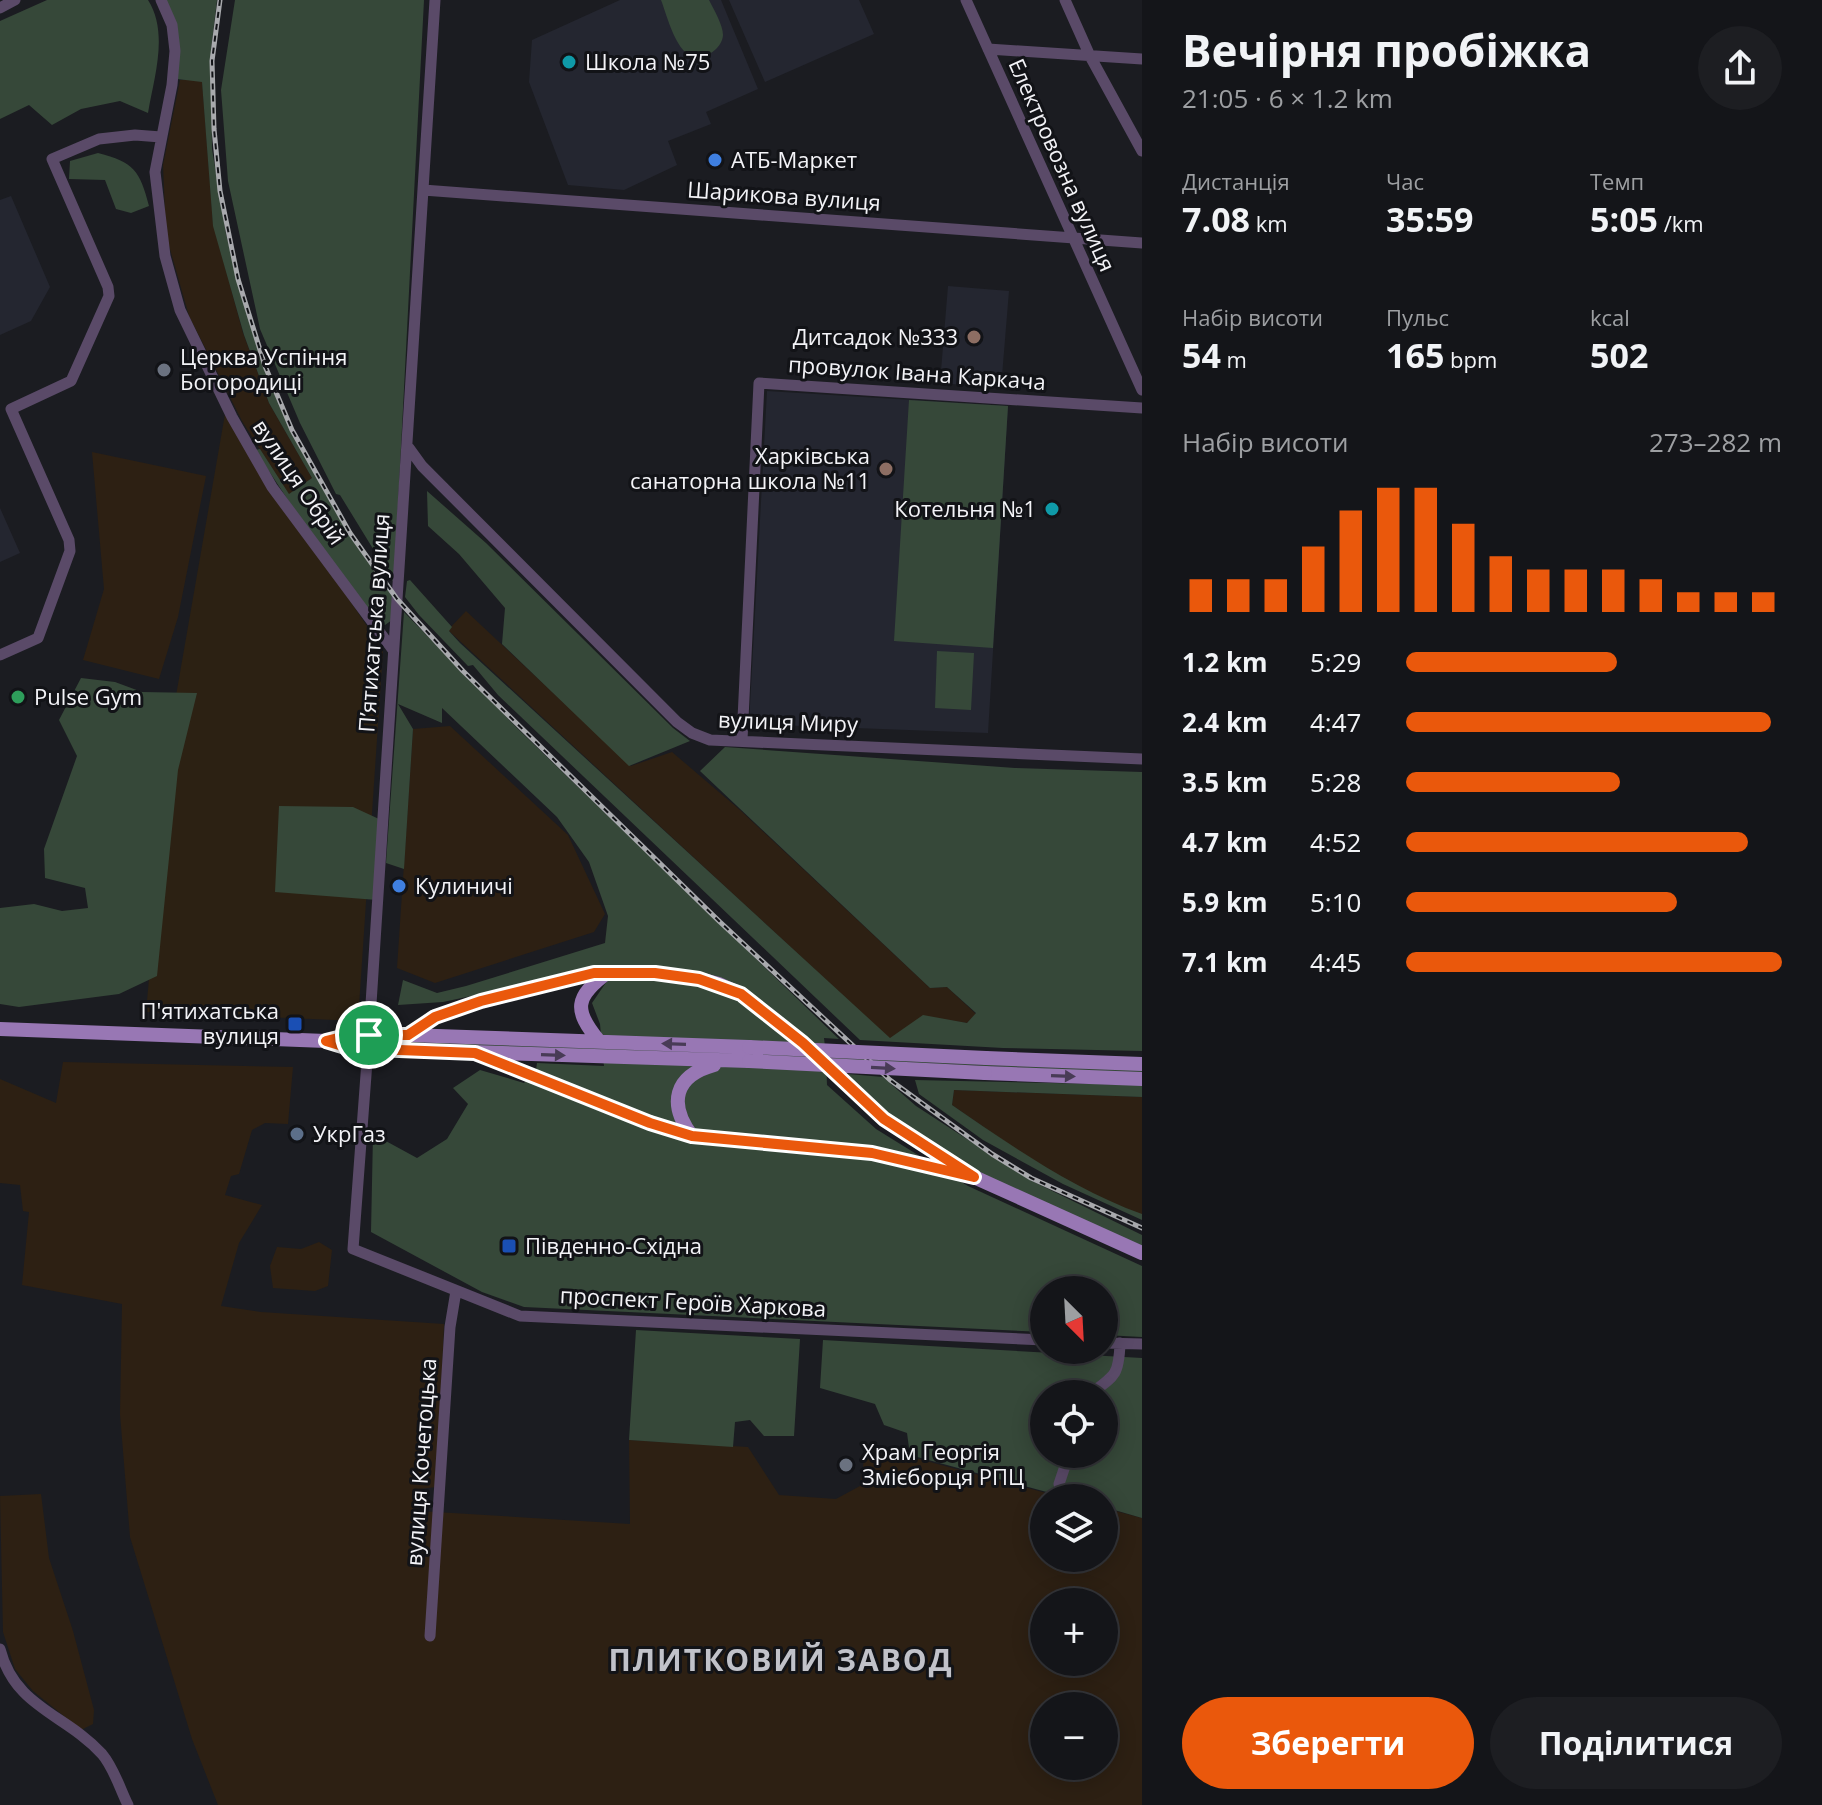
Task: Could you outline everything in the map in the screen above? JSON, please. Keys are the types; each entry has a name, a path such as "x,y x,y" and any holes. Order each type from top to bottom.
{"main road":[{"path":"599,1041 582,1017 581,1003 587,988 607,972"},
{"path":"408,1035 435,1017 481,1001 594,973 655,973 699,979 741,994 803,1043 884,1119 974,1177 1142,1253"},
{"path":"0,1029 326,1041 349,1048 408,1035 599,1041 749,1054 986,1066 1142,1079"},
{"path":"368,1042 475,1053 733,1060"},
{"path":"475,1053 650,1123 692,1136 872,1153 974,1177"},
{"path":"692,1136 679,1112 678,1094 690,1074 749,1054"},
{"path":"986,1066 1142,1064"}],"street":[{"path":"0,8 15,0"},
{"name":"вулиця Обрій","path":"161,0 172,25 175,51 172,85 155,172 165,256 180,310 232,417 272,487 393,650"},
{"name":"П’ятихатська вулиця","path":"353,1249 409,448 435,0"},
{"name":"Електровозна вулиця","path":"966,0 1142,390"},
{"path":"1065,0 1090,56 1142,151"},
{"path":"988,49 1142,59"},
{"path":"0,655 38,638 70,551 69,540 5,411 71,381 109,296 108,287 52,159 99,139 135,135 161,137"},
{"name":"Шарикова вулиця","path":"423,190 1142,243"},
{"name":"провулок Івана Каркача","path":"742,740 759,383 1142,408"},
{"name":"вулиця Миру","path":"409,448 422,466 677,722 692,733 710,740 1142,759"},
{"name":"проспект Героїв Харкова","path":"353,1249 520,1316 1030,1339"},
{"name":"вулиця Кочетоцька","path":"430,1636 450,1327 456,1291"},
{"path":"1110,1380 1119,1369 1120,1343 1142,1344"},
{"path":"1059,1484 1064,1468"},
{"path":"0,1649 5,1668 23,1695 102,1753 128,1805"}],"shaded area":[{"path":"620,0 721,0 758,89 706,112 711,124 668,141 677,165 624,190 568,185 529,82 532,40"},
{"path":"729,0 859,0 874,34 765,82"},
{"path":"180,80 202,80 213,223 243,333 269,403 312,478 289,495 242,421 189,316 166,235 163,165"},
{"path":"11,196 50,287 31,321 0,335 0,200"},
{"name":"Дитсадок №333","path":"948,286 1009,291 1001,388 940,383"},
{"path":"767,391 1008,406 988,733 749,724"},
{"path":"225,414 383,650 358,1021 146,1012 173,713"},
{"path":"92,452 206,476 178,617 159,679 83,660 104,589"},
{"path":"0,508 20,553 0,562"},
{"path":"466,611 631,766 672,752 740,810 930,988 947,987 976,1014 967,1023 923,1016 890,1039 448,630"},
{"path":"450,726 568,835 605,914 594,932 435,983 397,968 413,729"},
{"path":"63,1062 293,1067 288,1124 265,1123 252,1130 239,1174 231,1176 225,1195 262,1205 239,1243 221,1306 261,1312 444,1324 437,1487 419,1489 419,1511 630,1524 629,1440 748,1447 779,1495 836,1499 860,1486 865,1453 915,1458 1030,1489 1030,1572 1118,1572 1118,1512 1142,1518 1142,1805 218,1805 192,1739 130,1537 120,1414 122,1304 22,1285 29,1212 23,1211 20,1185 0,1183 0,1079 56,1103"},
{"path":"954,1090 1142,1097 1142,1215 1069,1186 952,1105"},
{"path":"319,1242 332,1250 328,1286 315,1291 273,1288 270,1266 277,1247 301,1249"},
{"path":"41,1494 49,1558 94,1710 93,1724 81,1730 33,1691 15,1669 3,1632 0,1496"}],"green space":[{"path":"47,0 148,0 158,27 159,41 148,113 120,101 81,109 52,125 29,105 0,119 0,21"},
{"path":"165,0 217,0 211,50 212,149 226,234 242,297 262,364 277,400 334,507 393,595 392,620 385,625 380,624 308,530 255,450 260,449 289,494 312,478 269,403 244,335 213,226 202,82 177,79"},
{"path":"235,0 424,0 394,583 340,495 336,494 300,423 260,329 228,181 221,90"},
{"path":"661,0 709,0 723,31 718,47 696,57 685,52 674,34"},
{"path":"98,153 120,160 134,170 149,206 131,213 116,209 105,180 69,179 70,161"},
{"path":"909,400 1008,406 993,648 894,641"},
{"path":"427,491 486,543 673,728 690,741 629,766 502,644 505,608 459,554 428,526"},
{"path":"410,580 452,627 449,631 460,643 890,1038 923,1015 967,1023 976,1013 947,987 930,988 700,771 725,747 1015,768 1142,772 1142,1051 1003,1048 860,1040 498,695 473,665 468,666 405,597 407,581"},
{"path":"404,612 518,729 839,1039 824,1038 826,1055 1142,1070 1142,1073 826,1059 827,1085 876,1129 968,1186 1142,1266 1142,1337 1118,1336 1118,1276 1030,1276 1030,1331 524,1307 482,1292 371,1232 373,1134 417,1158 447,1139 468,1104 453,1088 480,1070 524,1083 536,1070 537,1063 604,1066 602,1051 396,1043 396,1039 602,1046 600,1024 592,1003 618,965 443,1002 398,1005 403,980 437,993 605,943 608,916 589,862 557,817 442,708 442,723 398,704 413,729 404,869 386,863"},
{"path":"937,651 974,653 971,710 935,708"},
{"path":"81,678 115,682 142,692 197,693 178,770 157,976 119,994 19,1007 0,1004 0,908 34,904 62,911 88,908 85,888 45,878 44,849 77,756 59,720"},
{"path":"279,806 353,807 379,819 377,900 275,892"},
{"path":"848,1074 883,1077 916,1106 1030,1180 1142,1235 1142,1250 946,1159 862,1093"},
{"path":"915,1080 1142,1085 1142,1097 954,1090 952,1105 1067,1179 1142,1214 1142,1220 1063,1184 983,1140 919,1094"},
{"path":"636,1330 800,1339 794,1436 764,1436 750,1420 735,1422 733,1447 629,1440"},
{"path":"823,1340 1030,1352 1030,1364 1118,1364 1118,1357 1142,1358 1142,1518 1118,1511 1118,1484 1030,1484 1030,1487 910,1455 907,1433 884,1425 875,1404 820,1388"}],"railway":[{"path":"220,0 212,61 214,129 220,191 238,279 265,366 292,430 350,533 397,599 463,671 720,922 890,1080 992,1154 1031,1178 1142,1228"}],"place":[{"name":"Школа №75","path":"569,62"},
{"name":"АТБ-Маркет","path":"715,160"},
{"name":"Дитсадок №333","path":"974,337"},
{"name":"Церква Успіння Богородиці","path":"164,370"},
{"name":"Харківська санаторна школа №11","path":"886,469"},
{"name":"Котельня №1","path":"1052,509"},
{"name":"Pulse Gym","path":"18,697"},
{"name":"Кулиничі","path":"399,886"},
{"name":"П'ятихатська вулиця","path":"295,1024"},
{"name":"УкрГаз","path":"297,1134"},
{"name":"Південно-Східна","path":"509,1246"},
{"name":"Храм Георгія Змієборця РПЦ","path":"846,1465"}],"district":[{"name":"ПЛИТКОВИЙ ЗАВОД","path":"781,1661"}],"route":[{"path":"594,973 655,973 699,979 741,994 803,1043 884,1119 974,1177 872,1153 692,1136 650,1123 475,1053 349,1048 326,1041 350,1035 369,1035 408,1035 435,1017 481,1001 594,973"}]}
